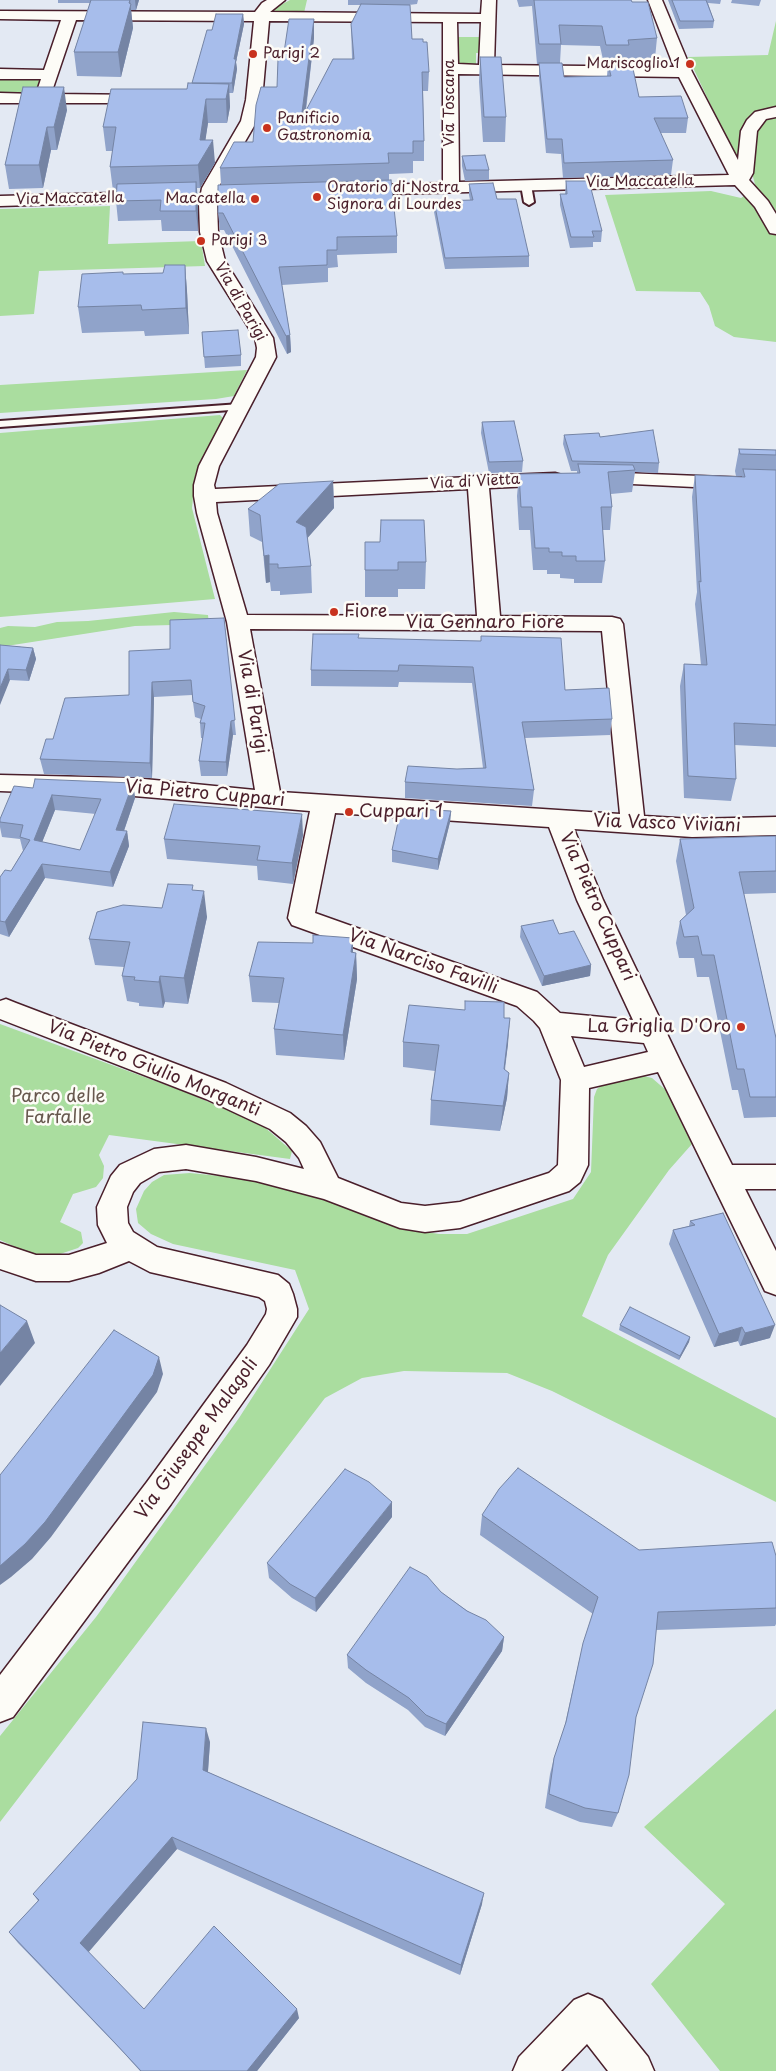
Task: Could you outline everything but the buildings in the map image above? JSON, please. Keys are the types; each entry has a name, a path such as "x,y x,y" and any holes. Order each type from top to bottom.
{"street":[{"path":"262,18 265,8 278,0"},
{"path":"486,69 489,0"},
{"path":"655,0 684,72 740,180 762,205 776,229"},
{"path":"0,15 488,18"},
{"path":"42,98 70,16"},
{"name":"Via di Parigi","path":"262,18 254,100 248,124 210,188 208,196 209,232 216,261 264,338 266,357 206,473 204,496 207,513 238,622 268,800"},
{"name":"Via Toscana","path":"450,18 451,187"},
{"path":"450,34 487,35"},
{"path":"449,69 684,72"},
{"path":"0,74 51,75"},
{"path":"0,98 166,100"},
{"path":"234,100 254,100"},
{"path":"740,180 745,173 749,131 753,123 761,114 776,112"},
{"name":"Via Maccatella","path":"333,190 740,180"},
{"name":"Via Maccatella","path":"0,201 172,197"},
{"name":"Via di Vietta","path":"204,496 478,481 597,478 776,485"},
{"path":"478,481 489,623"},
{"name":"Via Gennaro Fiore","path":"238,622 612,624 633,825"},
{"name":"Via Pietro Cuppari","path":"0,783 134,788 268,800 558,819 590,900 653,1033 776,1282"},
{"name":"Via Narciso Favilli","path":"324,804 301,918 527,1000 544,1013 552,1023"},
{"name":"Via Vasco Viviani","path":"558,819 719,829 776,826"},
{"name":"Via Pietro Giulio Morganti","path":"6,1010 216,1090 280,1121 296,1134 310,1150 327,1187"},
{"path":"0,1256 36,1268 69,1268 100,1260 130,1247 119,1237 113,1225 113,1200 121,1185 130,1174 154,1161 174,1158 193,1158 256,1169 327,1187 400,1215 425,1219 460,1215 559,1182 570,1172 575,1158 575,1080 552,1023 653,1033"},
{"path":"575,1080 666,1059"},
{"path":"725,1177 776,1177"},
{"name":"Via Giuseppe Malagoli","path":"0,1704 159,1493 258,1355 281,1318 281,1301 274,1290 267,1286 255,1281 150,1259 130,1247"},
{"path":"533,2071 588,2014 634,2071"}],"lane":[{"path":"526,185 529,202"},
{"path":"0,424 240,407"}],"green space":[{"path":"290,0 307,0 304,13 274,14 275,8"},
{"path":"776,21 776,342 734,337 715,326 709,306 700,292 636,291 605,195 711,191 741,198 756,188 752,173 740,167 688,57 768,55"},
{"path":"458,37 480,37 480,53 476,53 476,66 457,65"},
{"path":"0,79 40,79 35,94 0,93"},
{"path":"110,206 108,244 201,241 205,266 39,271 34,314 0,316 0,209"},
{"path":"247,370 234,396 216,399 0,413 0,385"},
{"path":"220,415 223,418 195,476 192,508 215,599 0,617 0,433"},
{"path":"174,612 208,615 209,624 135,626 0,647 0,628 8,626 35,627 57,622 88,621"},
{"name":"Parco delle Farfalle","path":"0,1024 188,1093 262,1125 292,1151 290,1159 109,1135 99,1155 104,1166 103,1178 96,1187 73,1194 60,1222 81,1232 83,1243 78,1248 51,1257 31,1254 0,1240"},
{"path":"640,1075 652,1078 667,1091 692,1144 669,1170 608,1255 582,1316 776,1418 776,1502 552,1391 507,1373 404,1371 362,1378 325,1398 0,1822 0,1736 96,1617 239,1418 309,1309 295,1270 173,1244 151,1234 138,1223 136,1209 144,1191 152,1182 164,1175 190,1173 268,1181 304,1190 414,1230 439,1234 467,1234 573,1199 591,1172 594,1097 597,1089 605,1083"},
{"path":"776,1709 776,2071 720,2071 651,1984 725,1904 644,1827"}],"place":[{"name":"Parigi 2","path":"253,54"},
{"name":"Mariscoglio 1","path":"690,64"},
{"name":"Panificio Gastronomia","path":"267,128"},
{"name":"Oratorio di Nostra Signora di Lourdes","path":"317,197"},
{"name":"Maccatella","path":"255,199"},
{"name":"Parigi 3","path":"201,241"},
{"name":"Fiore","path":"334,612"},
{"name":"Cuppari 1","path":"349,812"},
{"name":"La Griglia D'Oro","path":"741,1027"}]}
